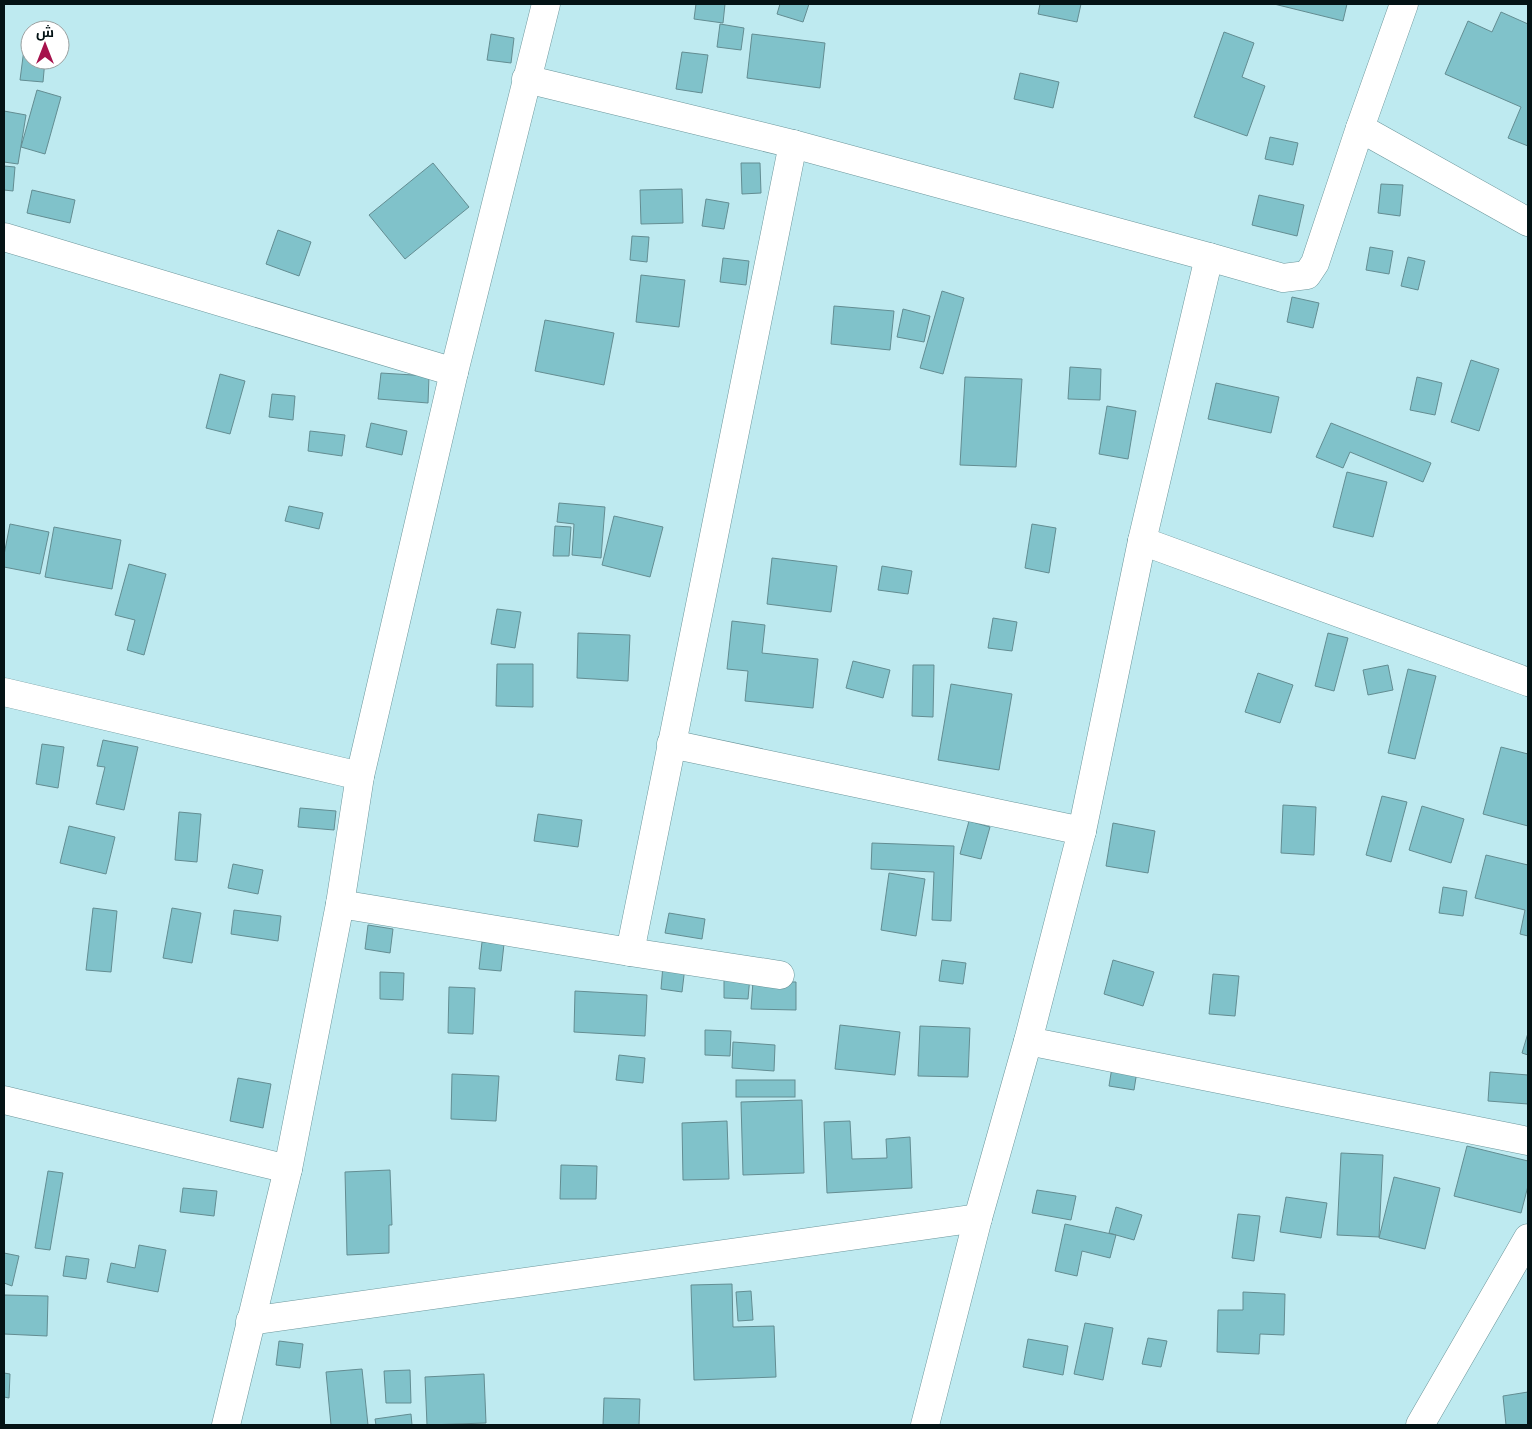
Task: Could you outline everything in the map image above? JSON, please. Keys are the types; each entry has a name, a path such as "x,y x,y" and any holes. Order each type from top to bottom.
{"street":[{"path":"226,1425 288,1169 340,904 360,776 454,372 546,4"},
{"path":"526,79 793,144 1283,278 1307,275 1315,264 1404,4"},
{"path":"1360,128 1528,222"},
{"path":"630,952 793,144"},
{"path":"4,237 454,372"},
{"path":"925,1425 978,1218 1028,1041 1082,831 1142,541 1209,257"},
{"path":"1142,541 1528,682"},
{"path":"4,692 360,776"},
{"path":"671,744 1082,831"},
{"path":"340,904 780,975"},
{"path":"1028,1041 1528,1141"},
{"path":"4,1100 288,1169"},
{"path":"250,1321 978,1218"},
{"path":"1420,1425 1528,1238"}],"building":[{"path":"696,4 725,4 723,23 694,19"},
{"path":"780,4 809,4 803,22 777,14"},
{"path":"1040,4 1081,4 1077,22 1038,14"},
{"path":"1274,4 1347,4 1343,21"},
{"path":"1501,12 1528,24 1528,146 1508,138 1521,107 1445,74 1468,21 1492,32"},
{"path":"720,24 744,28 741,50 717,47"},
{"path":"1224,32 1254,43 1242,77 1265,86 1247,136 1194,117"},
{"path":"491,34 514,38 511,63 487,60"},
{"path":"752,34 825,43 820,88 747,78"},
{"path":"682,52 708,55 702,93 676,89"},
{"path":"21,70 44,70 43,82 20,80"},
{"path":"1020,73 1059,82 1053,108 1014,99"},
{"path":"37,90 61,97 45,154 21,147"},
{"path":"4,111 26,115 18,164 4,162"},
{"path":"1270,137 1298,143 1293,165 1265,159"},
{"path":"433,163 469,207 405,259 369,215"},
{"path":"741,163 760,163 761,193 742,194"},
{"path":"4,166 15,167 13,191 4,190"},
{"path":"1381,184 1403,185 1400,216 1378,213"},
{"path":"682,189 683,223 641,224 640,190"},
{"path":"32,190 75,200 70,223 27,213"},
{"path":"1259,195 1304,205 1297,236 1252,225"},
{"path":"706,199 729,203 724,229 702,226"},
{"path":"278,230 311,242 299,276 266,264"},
{"path":"632,236 649,237 647,262 630,260"},
{"path":"1370,247 1393,251 1389,274 1366,270"},
{"path":"1408,257 1425,261 1418,290 1401,286"},
{"path":"723,258 749,261 746,285 720,282"},
{"path":"641,275 685,280 679,327 636,322"},
{"path":"942,291 964,298 943,374 920,368"},
{"path":"1292,297 1319,303 1313,328 1287,322"},
{"path":"834,306 894,311 890,350 831,344"},
{"path":"903,309 930,316 924,342 897,337"},
{"path":"545,320 614,333 604,385 535,371"},
{"path":"1471,360 1499,369 1479,431 1451,422"},
{"path":"1070,367 1101,369 1100,400 1068,399"},
{"path":"381,373 429,376 428,403 378,399"},
{"path":"220,374 245,381 230,434 206,428"},
{"path":"965,377 1022,379 1016,467 960,465"},
{"path":"1417,377 1442,383 1435,415 1410,410"},
{"path":"1216,383 1279,397 1271,433 1208,419"},
{"path":"272,394 295,396 293,420 269,417"},
{"path":"1107,406 1136,411 1128,459 1099,454"},
{"path":"371,423 407,431 402,455 366,447"},
{"path":"1331,423 1431,463 1423,482 1350,452 1343,468 1316,457"},
{"path":"310,431 345,435 342,456 308,451"},
{"path":"1347,472 1387,482 1373,537 1333,527"},
{"path":"559,503 605,507 601,558 572,555 574,524 557,522"},
{"path":"289,506 323,513 319,529 285,521"},
{"path":"614,516 663,527 650,577 602,565"},
{"path":"10,524 49,532 40,574 4,567 4,555"},
{"path":"1032,524 1056,528 1049,573 1025,568"},
{"path":"555,526 571,527 569,556 553,556"},
{"path":"54,527 121,540 112,589 45,577"},
{"path":"772,558 837,566 831,612 767,604"},
{"path":"129,564 166,574 144,655 127,650 135,620 115,615"},
{"path":"882,566 912,571 908,594 878,590"},
{"path":"497,609 521,612 515,648 491,644"},
{"path":"993,618 1017,622 1012,651 988,648"},
{"path":"732,621 765,625 762,653 818,659 813,708 745,701 748,671 727,669"},
{"path":"578,633 630,635 628,681 577,678"},
{"path":"1328,633 1348,638 1334,691 1315,686"},
{"path":"853,661 890,670 883,698 846,688"},
{"path":"497,664 533,664 533,707 496,706"},
{"path":"913,665 934,665 933,717 912,716"},
{"path":"1388,665 1393,690 1368,695 1363,670"},
{"path":"1408,669 1436,676 1415,759 1388,753"},
{"path":"1258,673 1293,685 1280,723 1245,712"},
{"path":"951,684 1012,694 999,770 938,760"},
{"path":"103,740 138,747 124,810 96,804 105,767 97,766"},
{"path":"42,744 64,747 58,788 36,784"},
{"path":"1501,747 1528,754 1528,826 1483,814"},
{"path":"1382,796 1407,802 1391,862 1366,855"},
{"path":"1283,805 1316,807 1314,855 1281,853"},
{"path":"1422,806 1464,819 1451,863 1409,850"},
{"path":"300,808 336,811 334,830 298,827"},
{"path":"179,812 201,814 197,862 175,860"},
{"path":"538,814 582,820 578,847 534,841"},
{"path":"969,821 990,827 981,859 960,854"},
{"path":"1113,823 1155,831 1148,873 1106,866"},
{"path":"69,826 115,837 106,874 60,863"},
{"path":"872,843 954,846 951,921 932,920 934,872 871,869"},
{"path":"1486,855 1528,865 1528,936 1520,934 1525,910 1475,898"},
{"path":"233,864 263,870 258,894 228,888"},
{"path":"889,873 925,879 916,936 881,930"},
{"path":"1443,887 1467,891 1463,916 1439,913"},
{"path":"93,908 117,911 111,972 86,970"},
{"path":"172,908 201,913 192,963 163,958"},
{"path":"234,910 281,916 278,941 231,934"},
{"path":"669,913 705,919 702,939 665,933"},
{"path":"368,925 393,929 390,953 365,949"},
{"path":"482,942 504,944 501,971 479,969"},
{"path":"942,960 966,963 963,984 939,981"},
{"path":"1113,960 1154,972 1143,1006 1104,994"},
{"path":"663,965 685,967 682,992 661,989"},
{"path":"380,972 404,973 403,1000 380,999"},
{"path":"1213,974 1239,976 1235,1016 1209,1014"},
{"path":"724,976 750,976 748,999 724,998"},
{"path":"753,981 796,982 796,1010 751,1009"},
{"path":"449,987 475,988 473,1034 448,1033"},
{"path":"575,991 647,995 645,1036 574,1032"},
{"path":"840,1025 900,1032 895,1075 835,1069"},
{"path":"920,1026 970,1028 968,1077 918,1076"},
{"path":"705,1030 731,1031 730,1056 705,1055"},
{"path":"1528,1033 1528,1055 1522,1053"},
{"path":"733,1042 775,1045 774,1071 732,1068"},
{"path":"619,1055 645,1058 643,1083 616,1080"},
{"path":"1112,1067 1137,1071 1134,1090 1109,1086"},
{"path":"1490,1072 1528,1075 1528,1104 1488,1101"},
{"path":"452,1074 499,1076 496,1121 451,1119"},
{"path":"238,1078 271,1084 263,1128 230,1121"},
{"path":"736,1080 795,1080 795,1097 736,1097"},
{"path":"802,1100 804,1173 743,1175 741,1102"},
{"path":"727,1121 729,1179 683,1180 682,1123"},
{"path":"850,1121 852,1159 887,1158 886,1139 910,1137 912,1188 827,1193 824,1122"},
{"path":"1467,1146 1528,1161 1528,1186 1521,1213 1454,1196"},
{"path":"1341,1153 1383,1155 1379,1237 1337,1235"},
{"path":"561,1165 597,1166 596,1199 560,1199"},
{"path":"390,1170 392,1225 389,1225 389,1253 347,1255 345,1172"},
{"path":"48,1171 63,1173 50,1250 35,1248"},
{"path":"1394,1177 1440,1188 1425,1249 1379,1238"},
{"path":"183,1188 217,1191 214,1216 180,1212"},
{"path":"1037,1190 1076,1196 1071,1220 1032,1213"},
{"path":"1286,1197 1327,1203 1321,1238 1280,1232"},
{"path":"1116,1207 1142,1215 1134,1240 1109,1233"},
{"path":"1238,1214 1260,1216 1254,1261 1232,1258"},
{"path":"1065,1224 1116,1235 1110,1258 1082,1251 1077,1276 1055,1271"},
{"path":"139,1245 166,1250 158,1292 107,1282 111,1263 135,1268"},
{"path":"4,1253 19,1256 12,1286 4,1283"},
{"path":"66,1256 89,1259 86,1279 63,1276"},
{"path":"732,1284 733,1327 774,1326 776,1377 694,1380 691,1285"},
{"path":"751,1291 753,1320 738,1321 736,1292"},
{"path":"1243,1292 1285,1294 1284,1335 1260,1334 1259,1354 1217,1352 1218,1310 1243,1310"},
{"path":"4,1295 48,1296 47,1336 4,1334"},
{"path":"1085,1323 1113,1328 1103,1380 1074,1374"},
{"path":"1148,1338 1167,1341 1161,1367 1142,1364"},
{"path":"1028,1339 1068,1346 1063,1375 1023,1367"},
{"path":"279,1341 303,1344 300,1368 276,1365"},
{"path":"362,1369 368,1425 331,1425 326,1372"},
{"path":"410,1370 411,1403 386,1403 384,1371"},
{"path":"4,1373 10,1374 9,1398 4,1397"},
{"path":"484,1374 486,1423 427,1425 425,1377"},
{"path":"1528,1392 1528,1425 1506,1425 1503,1396"},
{"path":"604,1398 640,1399 639,1425 603,1425"},
{"path":"411,1414 412,1425 376,1425 375,1419"}]}
